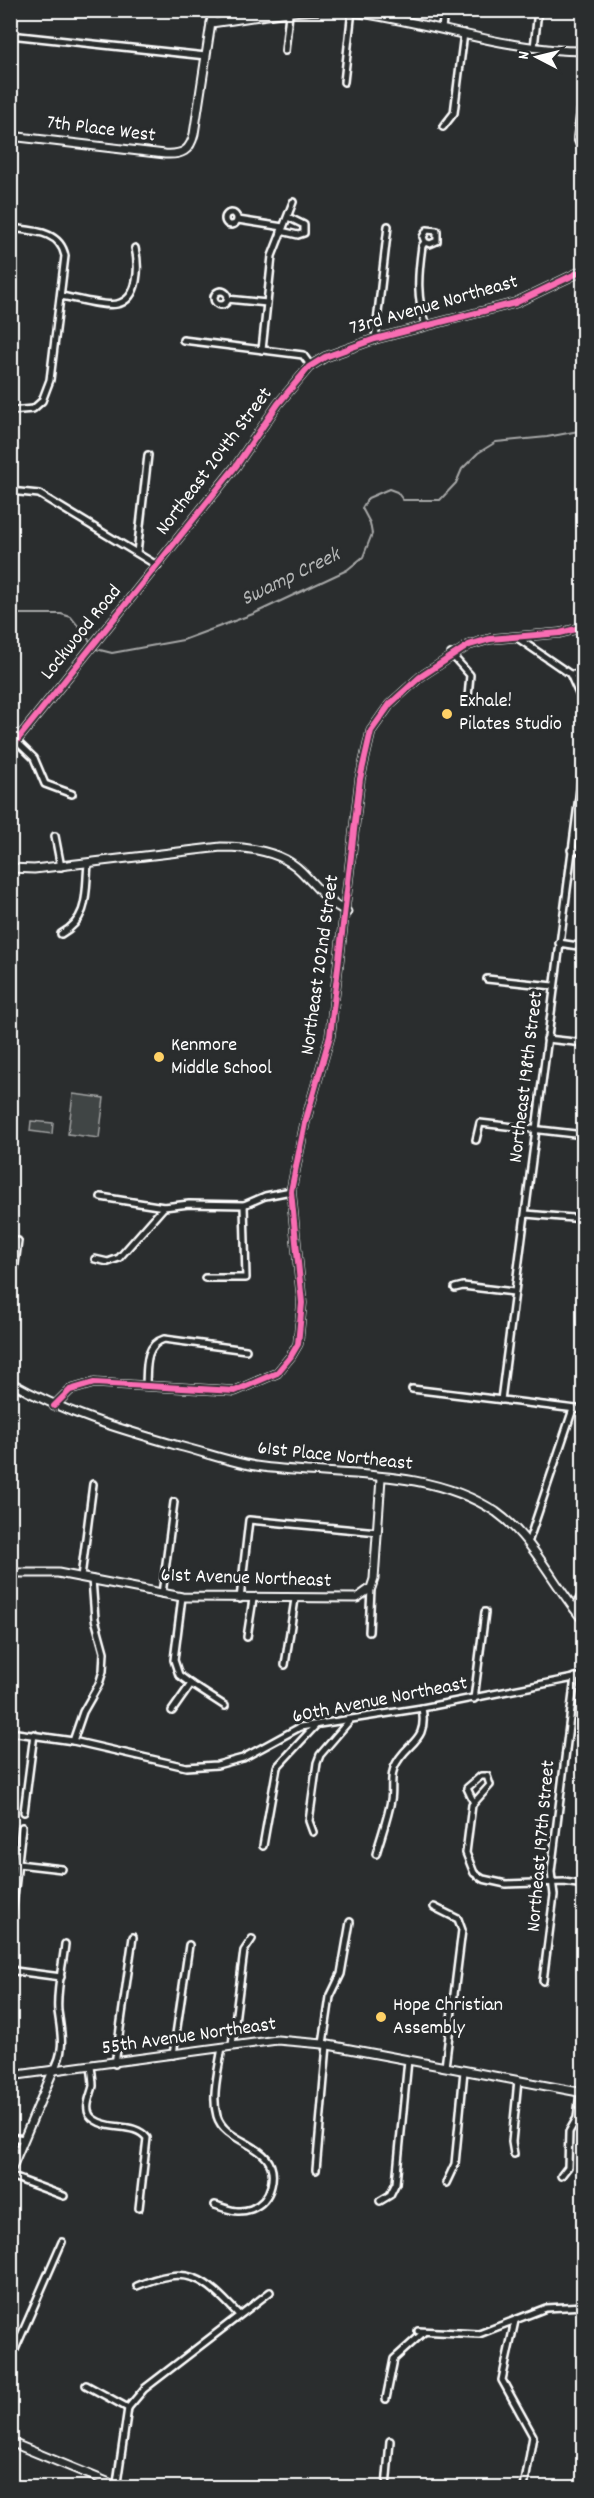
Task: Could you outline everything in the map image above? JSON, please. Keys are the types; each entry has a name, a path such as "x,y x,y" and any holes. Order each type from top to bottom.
{"street":[{"path":"10,35 206,56 213,10"},
{"path":"442,29 444,10"},
{"path":"534,48 538,10"},
{"path":"211,23 260,14 352,11 534,48 584,51"},
{"path":"344,82 352,11"},
{"path":"285,51 289,14"},
{"path":"442,127 454,113 464,33"},
{"name":"7th Place West","path":"10,136 176,155 187,150 194,134 206,56"},
{"path":"582,151 577,138 584,85"},
{"path":"262,350 272,256 293,202"},
{"path":"238,220 282,229 298,235 304,233 304,225 288,217"},
{"path":"375,339 388,226"},
{"path":"10,228 54,237 63,247 65,255 51,380 42,401 26,411 10,411"},
{"path":"425,242 422,246 417,296 426,326"},
{"path":"61,296 116,304 126,299 134,288 139,263 135,248"},
{"name":"73rd Avenue Northeast","path":"298,379 311,366 325,357 375,339 515,303 584,270"},
{"path":"227,299 267,303"},
{"path":"183,339 303,355 311,366"},
{"name":"Northeast 204th Street","path":"158,566 236,466 298,379"},
{"path":"137,553 148,454"},
{"path":"10,491 39,494 158,566"},
{"name":"Lockwood Road","path":"10,749 158,566"},
{"name":"Northeast 202nd Street","path":"146,1386 235,1390 277,1373 298,1344 302,1303 291,1191 305,1123 330,1036 347,912 360,779 371,731 390,704 451,654 469,645 490,639 545,636 584,627"},
{"path":"516,637 570,675 584,705"},
{"path":"451,654 470,675 468,697"},
{"path":"570,675 584,674"},
{"path":"10,735 18,740 34,758 40,778 45,784 72,794"},
{"name":"Northeast 198th Street","path":"501,1400 584,758"},
{"path":"55,836 62,867"},
{"path":"10,868 62,867 221,847 261,851 281,858 299,869 325,899 347,912"},
{"path":"571,850 584,851"},
{"path":"61,934 79,922 83,913 88,864"},
{"path":"559,943 584,947"},
{"path":"487,979 553,986"},
{"path":"547,1039 584,1043"},
{"path":"476,1140 480,1123 584,1135"},
{"path":"101,1197 164,1207 189,1204 244,1205 265,1196 291,1191"},
{"path":"205,1278 246,1278 244,1205"},
{"path":"95,1259 108,1262 119,1258 164,1207"},
{"path":"526,1214 584,1219"},
{"path":"10,1302 18,1241"},
{"path":"455,1288 463,1286 514,1292"},
{"path":"54,1406 70,1390 81,1385 94,1383 146,1386 149,1350 157,1341 164,1339 246,1350"},
{"name":"61st Place Northeast","path":"10,1382 54,1406 95,1422 252,1465 381,1478 448,1488 474,1499 498,1514 528,1543 584,1621"},
{"path":"412,1389 584,1410"},
{"path":"528,1543 573,1409"},
{"path":"369,1632 381,1478"},
{"path":"81,1577 93,1484"},
{"path":"162,1594 174,1502"},
{"path":"240,1599 249,1520 378,1532"},
{"name":"61st Avenue Northeast","path":"10,1573 45,1572 81,1577 182,1597 357,1599 371,1588"},
{"path":"73,1741 83,1712 99,1684 103,1671 104,1652 95,1619 92,1579"},
{"path":"574,1609 584,1590"},
{"path":"182,1597 174,1660 179,1675 225,1706"},
{"path":"247,1638 253,1599"},
{"path":"285,1665 295,1599"},
{"path":"474,1699 485,1612"},
{"name":"60th Avenue Northeast","path":"10,1732 73,1741 186,1767 217,1765 243,1758 300,1727 474,1699 584,1676"},
{"name":"Northeast 197th Street","path":"543,1981 554,1895 551,1872 575,1677"},
{"path":"172,1711 190,1683"},
{"path":"376,1854 390,1804 392,1776 401,1756 422,1734 424,1721 422,1708"},
{"path":"312,1832 309,1821 317,1763 320,1755 350,1720"},
{"path":"263,1846 277,1767 316,1725"},
{"path":"24,1812 34,1734"},
{"path":"473,1801 489,1787 491,1782 488,1776 481,1776 467,1788 473,1801 466,1853 474,1873 492,1882 552,1882 584,1885"},
{"path":"10,1932 22,1827"},
{"path":"18,1864 62,1869"},
{"path":"434,1907 458,1919 462,1930 446,2067"},
{"path":"316,2170 330,1997 341,1974 350,1922"},
{"path":"115,2064 133,1937"},
{"path":"232,2045 244,1951 252,1939"},
{"path":"64,2196 10,2174 53,2071 60,2061 63,2035 58,2010 66,1944"},
{"path":"173,2055 189,1945"},
{"path":"10,1967 15,1971 61,1977"},
{"name":"55th Avenue Northeast","path":"10,2076 115,2064 277,2040 325,2045 582,2092"},
{"path":"215,2205 236,2212 257,2207 266,2199 272,2181 264,2154 258,2148 228,2133 217,2115 215,2102 222,2047"},
{"path":"380,2201 390,2194 396,2183 408,2060"},
{"path":"91,2067 93,2088 88,2110 95,2121 117,2127 132,2128 147,2138 139,2208"},
{"path":"446,2182 455,2164 464,2071"},
{"path":"514,2154 512,2142 519,2080"},
{"path":"561,2176 568,2167 570,2132 577,2118 582,2092"},
{"path":"10,2137 24,2139"},
{"path":"10,2361 62,2242"},
{"path":"137,2286 159,2277 188,2276 214,2288 239,2315"},
{"path":"10,2442 118,2486 128,2408 144,2390 270,2292"},
{"path":"386,2399 394,2359 421,2332 479,2334 546,2308 584,2306"},
{"path":"515,2321 502,2380 533,2436 524,2487"},
{"path":"86,2385 128,2408"},
{"path":"386,2487 390,2441"}],"shaded area":[{"path":"73,1094 104,1098 99,1138 68,1134"},
{"path":"31,1121 53,1123 52,1134 30,1131"}],"waterway":[{"name":"Swamp Creek","path":"10,614 61,614 71,617 96,649 112,653 183,640 253,614 347,570 363,557 372,534 370,523 362,508 368,498 389,489 397,492 403,500 440,500 456,483 462,469 478,453 496,442 547,437 584,430"}],"cycle path":[{"path":"10,749 236,466 278,404 309,367 325,357 375,339 515,303 584,270"},
{"path":"54,1406 70,1390 94,1383 235,1391 277,1373 291,1356 298,1344 302,1303 291,1191 305,1123 330,1036 360,779 371,731 390,704 420,677 469,645 490,639 560,633 584,627"}],"place":[{"name":"Exhale! Pilates Studio","path":"447,714"},
{"name":"Kenmore Middle School","path":"159,1057"},
{"name":"Hope Christian Assembly","path":"381,2017"}]}
